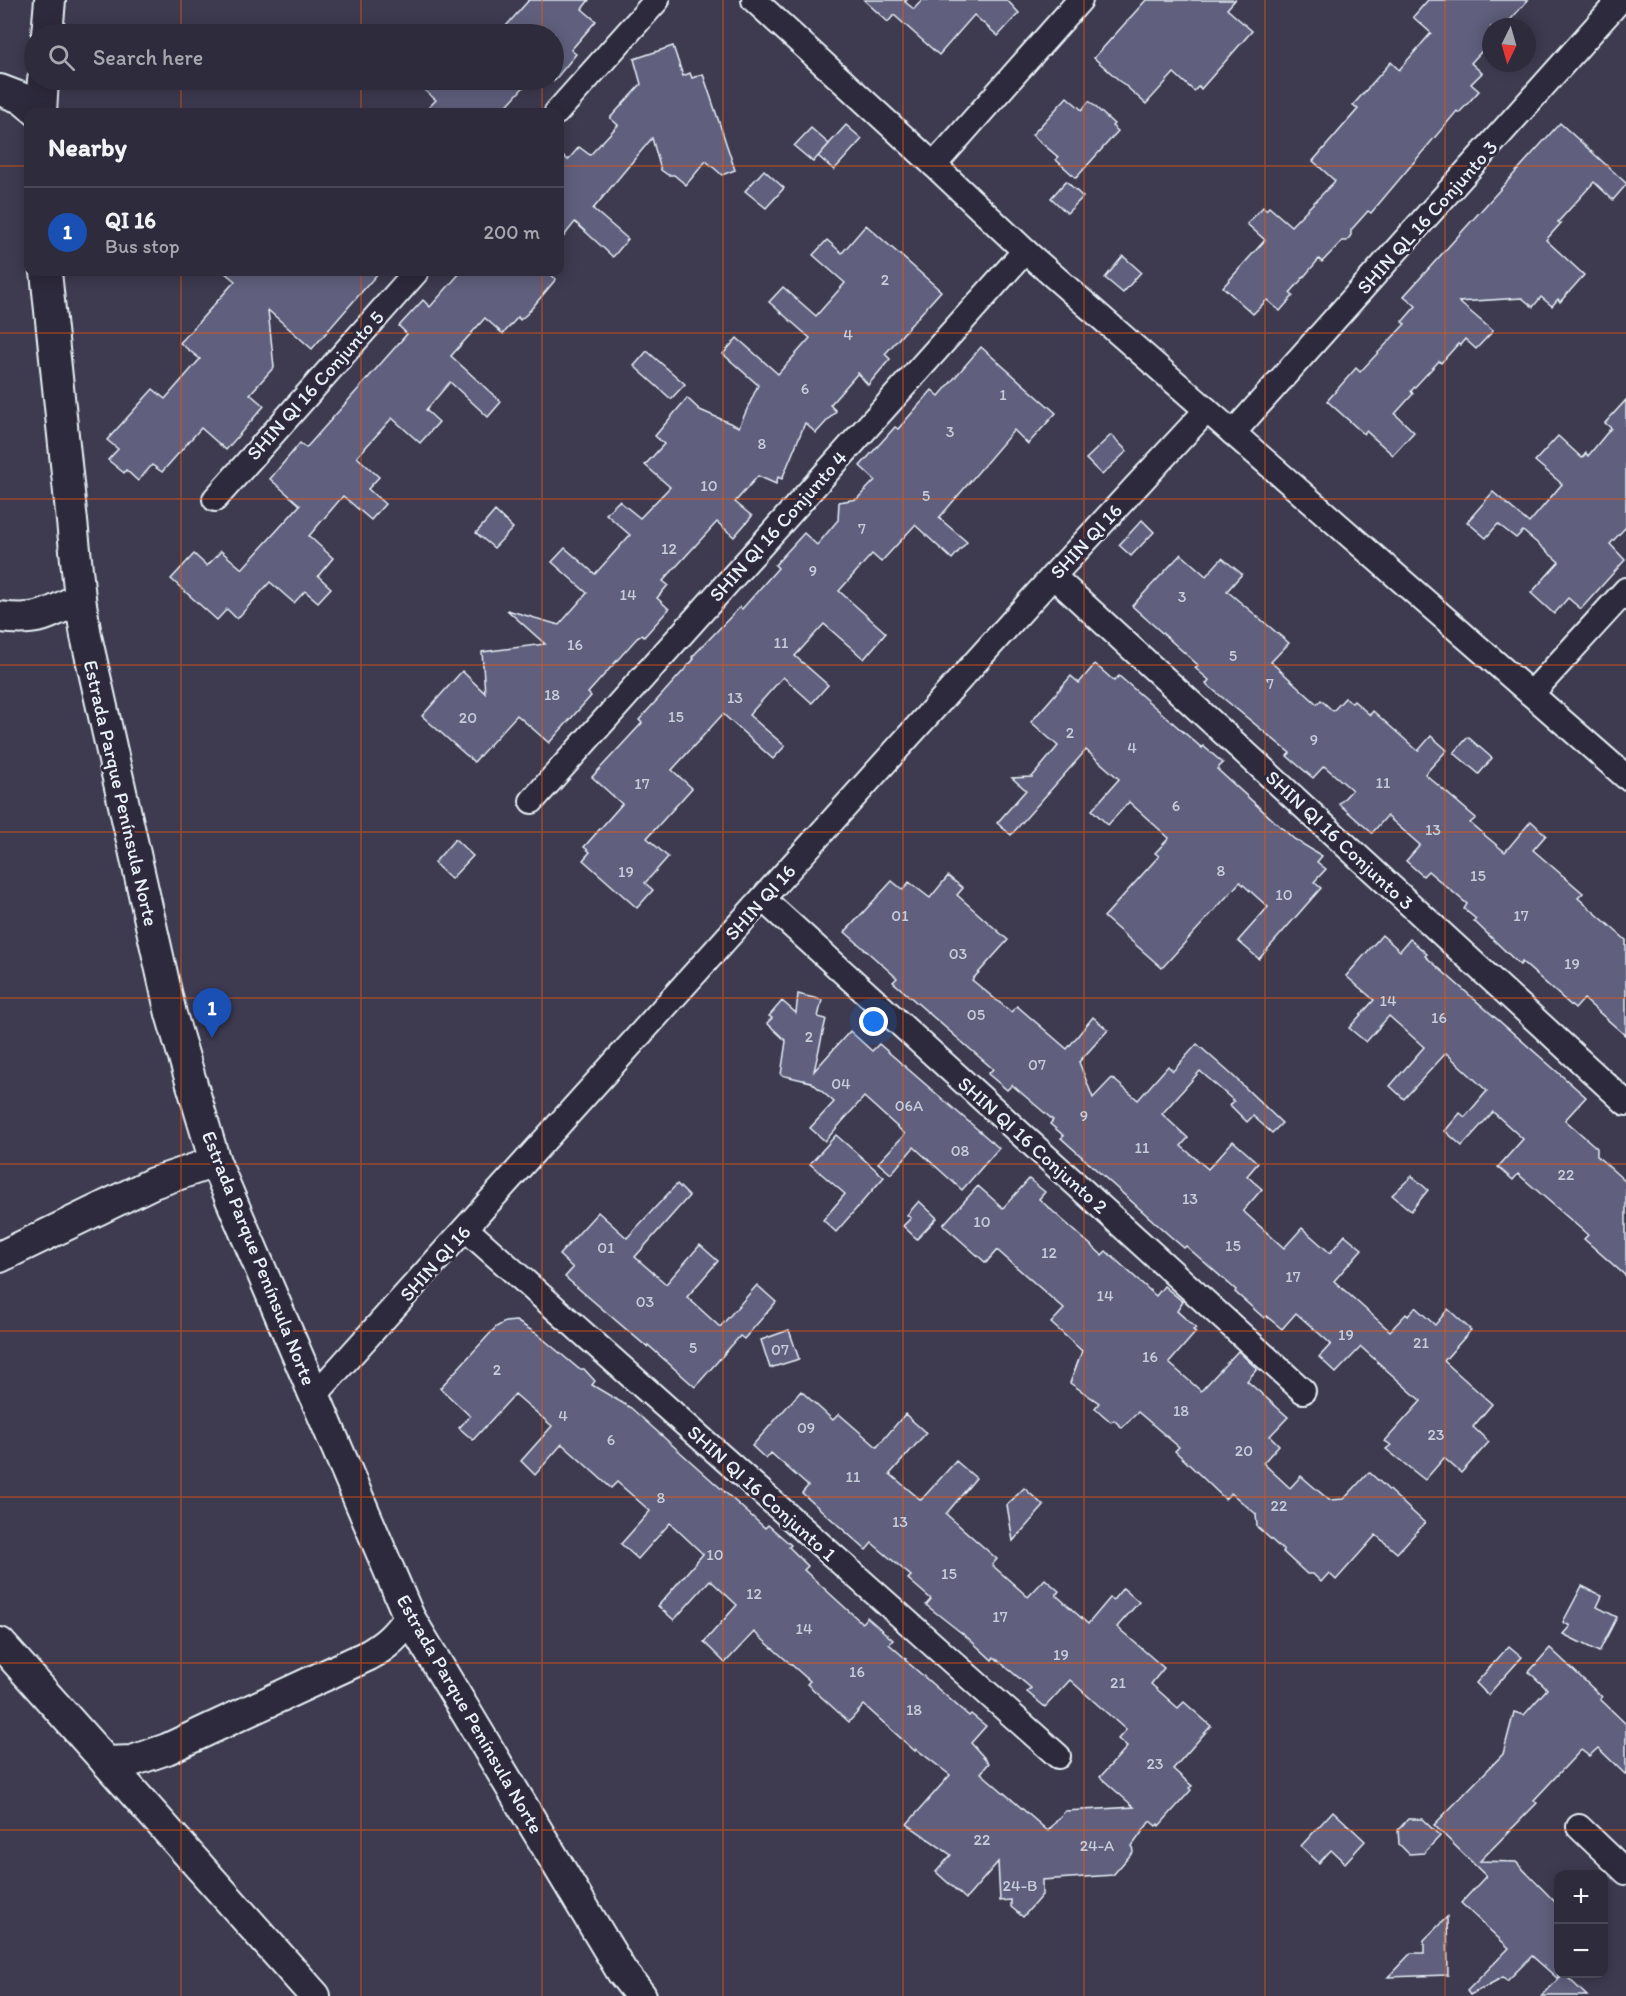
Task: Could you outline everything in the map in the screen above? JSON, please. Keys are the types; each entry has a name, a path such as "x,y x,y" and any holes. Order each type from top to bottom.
{"main road":[{"path":"48,24 50,0"},
{"path":"0,90 21,98 35,108"},
{"path":"40,108 42,90"},
{"name":"Estrada Parque Península Norte","path":"46,276 80,598 86,636 171,1014 216,1162 409,1617 622,1972 641,1996"},
{"path":"0,617 22,620 43,617 80,598"},
{"path":"0,1257 153,1183 216,1162"},
{"path":"106,1762 132,1761 167,1749 369,1655 385,1646 399,1632 409,1617"},
{"path":"0,1643 315,1996"}],"street":[{"path":"561,108 657,0"},
{"path":"754,0 1025,250 1626,777"},
{"path":"934,165 1080,0"},
{"name":"SHIN QL 16 Conjunto 3","path":"1233,433 1620,0"},
{"name":"SHIN QI 16 Conjunto 4","path":"532,801 1025,250"},
{"name":"SHIN QI 16 Conjunto 5","path":"215,499 412,276"},
{"name":"SHIN QI 16","path":"315,1395 1053,576 1207,410"},
{"name":"SHIN QI 16 Conjunto 3","path":"1053,576 1626,1103"},
{"path":"1531,694 1626,590"},
{"name":"SHIN QI 16 Conjunto 2","path":"763,900 1303,1391"},
{"name":"SHIN QI 16 Conjunto 1","path":"466,1229 1058,1756"},
{"path":"1579,1827 1626,1872"}],"building":[{"path":"529,0 589,0 582,9 596,21 571,50 576,54 564,69 564,24 508,24"},
{"path":"864,0 907,0 905,2 914,9 922,0 1007,0 1019,13 998,36 974,15 939,55 894,15 888,22"},
{"path":"1146,0 1235,0 1227,9 1252,31 1201,89 1199,86 1194,91 1174,73 1146,104 1094,58"},
{"path":"1428,0 1528,0 1512,18 1482,18 1482,51 1471,63 1482,73 1471,84 1479,91 1459,113 1457,111 1371,213 1368,211 1351,230 1347,241 1342,241 1322,262 1319,259 1290,293 1293,296 1280,311 1267,300 1253,314 1223,287 1265,240 1247,224 1263,207 1266,210 1269,207 1291,226 1335,181 1313,161 1358,109 1353,105 1391,62 1399,70 1431,33 1413,17"},
{"path":"673,46 683,76 690,73 692,78 703,74 735,170 722,175 706,161 686,185 674,175 668,175 661,170 652,138 593,209 628,239 613,257 575,222 564,236 564,156 568,160 579,147 590,155 618,125 610,118 641,84 634,59"},
{"path":"424,90 521,90 505,108 428,108 436,100"},
{"path":"1067,97 1082,110 1089,101 1114,124 1112,126 1118,131 1076,178 1056,160 1058,157 1032,135"},
{"path":"1560,123 1626,183 1613,200 1594,182 1558,222 1561,223 1546,240 1584,275 1560,302 1558,299 1552,306 1541,297 1533,307 1522,298 1459,302 1493,331 1476,349 1465,339 1460,345 1458,344 1411,391 1413,394 1395,414 1414,432 1393,455 1366,431 1364,434 1327,401 1356,368 1360,372 1405,324 1402,322 1416,306 1404,296"},
{"path":"846,125 862,139 834,170 818,156"},
{"path":"811,128 829,144 813,162 794,146"},
{"path":"764,170 784,188 766,208 745,191"},
{"path":"1066,181 1083,197 1067,213 1051,198"},
{"path":"866,225 941,291 885,354 890,359 868,385 858,373 830,405 836,411 816,433 805,423 782,479 778,477 776,484 758,476 735,502 752,516 734,537 717,522 663,581 668,585 657,598 669,609 644,637 642,635 637,638 588,693 591,696 549,743 517,715 474,762 422,716 462,671 485,693 482,652 545,644 507,610 559,625 587,593 552,562 565,548 595,574 630,535 606,514 619,501 640,518 670,487 645,465 664,444 655,436 687,398 700,410 739,427 758,385 723,354 737,338 778,374 810,338 769,302 783,287 816,316 845,283 813,255 827,240 842,253"},
{"path":"1123,256 1141,272 1123,293 1105,278"},
{"path":"229,276 376,276 312,349 268,310 274,367 250,394 264,406 226,450 201,428 162,472 152,465 138,481 126,470 124,473 108,460 118,449 107,440 153,389 165,399 200,359 180,343 235,281"},
{"path":"457,276 552,276 556,279 527,314 520,320 518,317 503,334 485,318 451,356 501,402 488,417 450,382 426,410 439,422 420,443 392,418 357,457 379,477 368,489 385,504 371,520 343,496 309,536 333,558 318,576 331,588 318,602 305,591 294,603 270,582 237,619 227,609 217,620 171,579 194,554 207,566 221,551 242,569 300,505 270,479 300,443 306,448 407,334 399,326 423,300 430,307"},
{"path":"981,347 1056,413 1028,444 1014,430 939,518 967,542 952,559 915,525 881,562 872,554 839,591 886,633 864,659 824,624 795,656 828,685 812,703 783,677 749,715 785,746 773,759 723,714 672,770 692,788 647,838 668,857 645,883 653,890 637,908 583,860 590,852 584,847 622,804 592,777 642,723 639,720 694,659 692,657 740,607 742,609 778,568 775,565 804,533 817,545 838,520 839,502 857,499 875,480 860,466 895,427 898,429 932,390 939,396"},
{"path":"647,351 685,384 671,399 634,366"},
{"path":"1626,400 1626,527 1610,544 1625,560 1581,609 1568,598 1554,614 1531,593 1559,562 1523,531 1516,538 1498,524 1486,538 1467,522 1493,492 1529,523 1562,484 1535,461 1558,436 1582,458 1586,453 1588,456 1611,428 1605,423"},
{"path":"1111,435 1127,451 1102,475 1086,459"},
{"path":"495,511 513,528 494,548 476,533"},
{"path":"1142,520 1154,532 1131,556 1119,545"},
{"path":"1181,554 1206,576 1222,558 1242,574 1227,591 1289,643 1271,662 1317,704 1321,700 1333,711 1345,698 1352,703 1354,701 1370,715 1373,711 1418,751 1431,736 1447,750 1425,774 1476,818 1470,823 1505,852 1531,821 1546,835 1533,850 1583,893 1578,898 1626,940 1626,1036 1584,999 1575,1009 1522,962 1520,965 1474,921 1476,919 1464,909 1467,904 1428,871 1423,876 1406,861 1420,845 1387,816 1372,833 1339,804 1352,790 1324,766 1313,778 1287,756 1290,753 1206,684 1209,680 1195,668 1198,665 1132,606"},
{"path":"1095,664 1114,681 1119,676 1202,748 1203,746 1223,763 1217,769 1294,839 1322,856 1317,862 1326,869 1314,882 1321,888 1259,959 1238,941 1268,907 1240,882 1162,968 1104,917 1159,856 1155,853 1169,838 1129,802 1108,825 1092,810 1119,779 1086,750 1011,835 997,823 1026,790 1012,778 1032,777 1058,746 1031,722 1071,676 1079,683"},
{"path":"1468,737 1492,758 1479,774 1454,753"},
{"path":"455,839 473,856 451,879 434,863"},
{"path":"948,876 963,888 957,895 1008,940 972,980 1011,1012 1017,1006 1067,1049 1093,1017 1108,1030 1079,1062 1093,1098 1112,1078 1138,1100 1168,1066 1173,1071 1197,1044 1282,1123 1272,1133 1253,1116 1247,1122 1230,1105 1234,1101 1200,1071 1162,1114 1188,1138 1181,1146 1208,1169 1233,1141 1258,1163 1247,1176 1262,1189 1243,1211 1284,1248 1302,1228 1330,1253 1345,1235 1362,1249 1334,1281 1390,1331 1415,1307 1435,1325 1448,1309 1471,1330 1444,1361 1492,1404 1473,1427 1489,1442 1461,1473 1444,1458 1425,1480 1386,1449 1391,1445 1385,1441 1421,1401 1361,1347 1336,1373 1319,1357 1331,1344 1296,1313 1282,1329 1266,1316 1264,1318 1235,1292 1236,1290 1186,1246 1184,1248 1170,1236 1061,1138 1064,1136 1050,1124 1053,1120 1012,1085 1007,1090 988,1074 993,1069 893,982 897,978 845,932 892,881 903,890 909,882 930,898"},
{"path":"1382,935 1400,951 1410,939 1427,954 1425,956 1586,1097 1565,1120 1597,1148 1597,1156 1626,1182 1626,1276 1584,1239 1588,1235 1518,1174 1513,1180 1498,1167 1523,1139 1493,1112 1462,1146 1445,1131 1460,1113 1465,1117 1487,1091 1446,1053 1404,1099 1390,1086 1424,1047 1389,1016 1366,1042 1349,1028 1374,1000 1346,976"},
{"path":"798,994 822,1000 818,1017 826,1019 814,1071 850,1031 872,1051 879,1044 999,1148 962,1190 914,1147 891,1174 878,1163 905,1134 864,1097 825,1141 810,1128 834,1102 811,1082 781,1075 786,1041 767,1023 772,1018 769,1016 782,1001 796,1013"},
{"path":"836,1135 884,1177 836,1232 823,1220 845,1194 810,1164"},
{"path":"1412,1176 1428,1190 1411,1211 1392,1195"},
{"path":"1029,1179 1045,1192 1039,1199 1102,1255 1106,1251 1156,1296 1164,1286 1183,1302 1177,1311 1196,1328 1193,1330 1196,1332 1169,1363 1201,1391 1238,1351 1257,1369 1247,1381 1288,1417 1270,1436 1279,1445 1263,1463 1290,1488 1301,1476 1329,1500 1344,1499 1369,1472 1425,1523 1397,1553 1376,1535 1336,1580 1329,1573 1321,1582 1313,1574 1307,1574 1257,1527 1256,1514 1231,1493 1225,1499 1175,1451 1179,1447 1138,1412 1122,1428 1095,1408 1099,1403 1070,1383 1082,1351 1051,1323 1064,1309 997,1250 986,1263 943,1225 978,1186 1003,1208"},
{"path":"677,1184 689,1196 635,1257 666,1284 700,1245 718,1261 687,1297 720,1327 757,1285 776,1302 744,1339 740,1336 695,1387 565,1277 573,1268 559,1255 598,1212 627,1238"},
{"path":"919,1201 937,1218 917,1239 903,1226 911,1218 907,1215"},
{"path":"516,1321 536,1333 579,1369 584,1369 595,1381 592,1385 631,1408 765,1528 768,1525 791,1545 789,1547 808,1566 804,1570 862,1623 867,1617 893,1640 889,1644 905,1660 969,1716 971,1714 986,1726 971,1743 989,1763 981,1773 1048,1831 1065,1811 1134,1807 1100,1777 1127,1747 1118,1739 1126,1730 1070,1680 1045,1707 1027,1692 1031,1688 994,1657 992,1660 926,1605 931,1599 908,1579 911,1576 872,1543 866,1550 802,1493 808,1486 771,1453 766,1459 752,1446 801,1391 833,1420 839,1414 877,1447 905,1414 926,1433 890,1474 921,1500 956,1461 976,1478 946,1514 997,1559 992,1565 1028,1597 1045,1579 1059,1591 1056,1595 1088,1624 1110,1598 1113,1600 1123,1588 1139,1602 1117,1627 1164,1668 1151,1684 1178,1708 1184,1702 1211,1726 1173,1769 1192,1786 1189,1788 1191,1790 1159,1826 1150,1821 1132,1846 1133,1852 1113,1875 1042,1880 1042,1895 1023,1917 1011,1907 1011,1900 1000,1901 998,1862 966,1899 936,1872 951,1855 907,1824 950,1775 916,1749 915,1751 864,1705 849,1722 807,1684 810,1681 754,1632 725,1663 704,1642 737,1605 710,1580 674,1620 658,1606 703,1554 670,1523 638,1559 621,1544 650,1511 617,1482 611,1488 562,1444 535,1475 521,1461 552,1426 515,1394 473,1440 459,1428 470,1416 440,1388 496,1327 505,1322"},
{"path":"789,1330 799,1359 770,1368 761,1340"},
{"path":"1024,1488 1044,1506 1013,1541 1007,1505"},
{"path":"1582,1586 1602,1596 1597,1607 1617,1617 1599,1652 1563,1634 1570,1626 1563,1622"},
{"path":"1509,1646 1522,1657 1488,1695 1476,1683"},
{"path":"1550,1648 1602,1697 1600,1699 1626,1724 1626,1775 1598,1748 1589,1756 1581,1750 1534,1800 1537,1803 1480,1861 1516,1862 1554,1901 1554,1975 1532,1956 1507,1981 1503,1977 1470,1995 1467,1991 1509,1948 1461,1903 1486,1876 1434,1825 1503,1754 1514,1712 1524,1715 1547,1689 1529,1672"},
{"path":"1333,1811 1365,1841 1345,1863 1331,1850 1319,1863 1301,1846"},
{"path":"1408,1819 1422,1819 1440,1836 1424,1853 1409,1854 1399,1844 1398,1830"},
{"path":"1447,1917 1448,1975 1388,1977 1411,1953 1424,1953 1424,1940"},
{"path":"1559,1978 1568,1978 1587,1996 1542,1996"}],"place":[{"name":"QI 16","path":"212,1038"}]}
